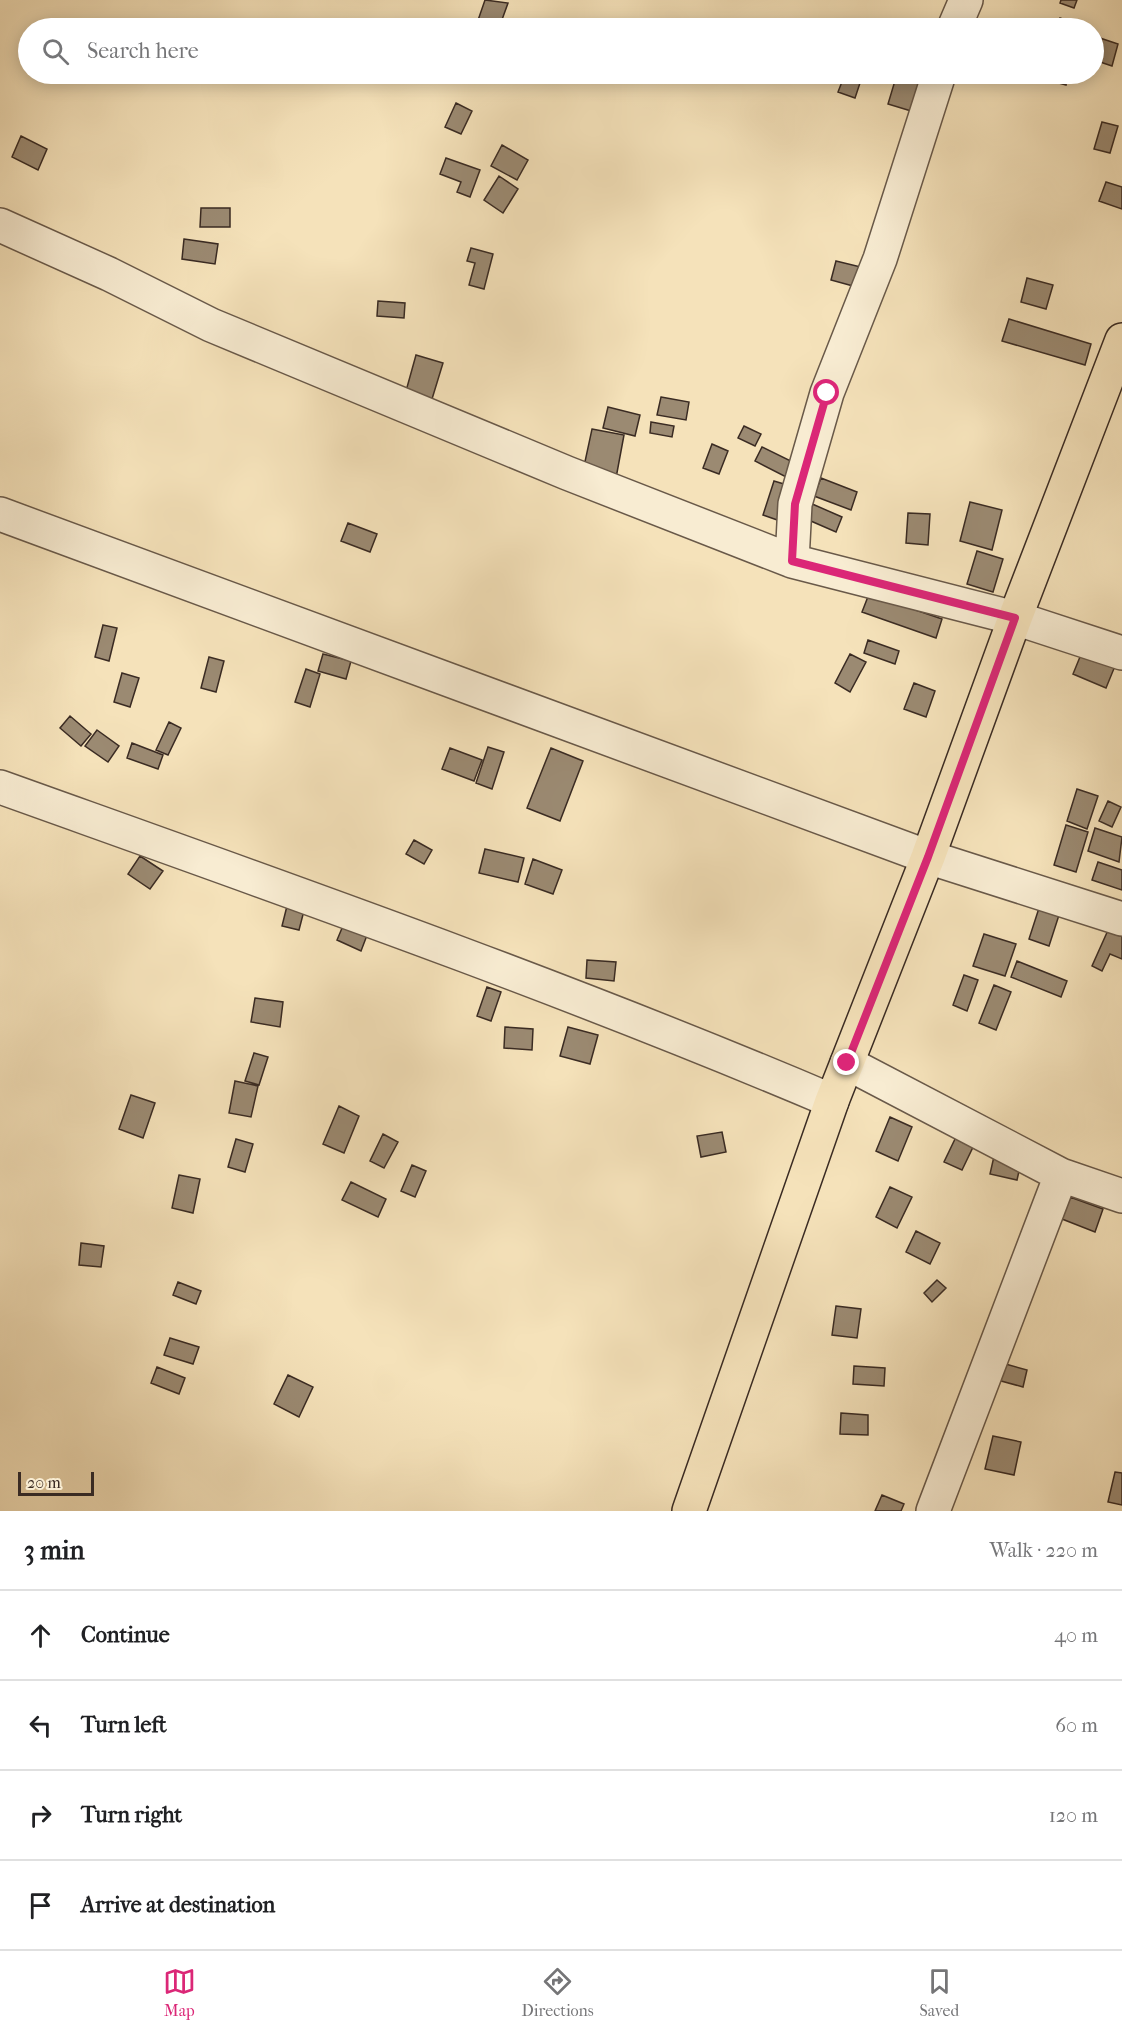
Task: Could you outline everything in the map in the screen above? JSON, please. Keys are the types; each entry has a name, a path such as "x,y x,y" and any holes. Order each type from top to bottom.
{"main road":[{"path":"689,1511 832,1101 928,857 1015,618 1122,340"}],"street":[{"path":"958,18 966,0"},
{"path":"792,561 795,504 827,393 880,259 936,84"},
{"path":"0,225 109,274 211,325 567,473 792,561 1015,618 1122,653"},
{"path":"0,514 928,857 1122,919"},
{"path":"0,787 392,927 676,1035 832,1101"},
{"path":"847,1063 1061,1175 1122,1196"},
{"path":"933,1511 1061,1175"}],"building":[{"path":"485,0 508,3 503,18 479,18"},
{"path":"1061,0 1077,0 1074,8 1060,3"},
{"path":"1104,39 1118,44 1112,66 1104,63"},
{"path":"841,84 860,84 855,98 838,92"},
{"path":"894,84 930,84 921,114 888,104"},
{"path":"456,103 472,111 461,134 445,127"},
{"path":"1102,122 1118,126 1110,153 1094,149"},
{"path":"21,136 47,149 38,170 12,157"},
{"path":"502,145 528,160 517,180 491,166"},
{"path":"446,158 480,170 470,197 457,192 461,182 440,174"},
{"path":"499,176 518,189 503,213 484,200"},
{"path":"1106,182 1122,187 1122,209 1099,201"},
{"path":"201,208 230,208 230,227 200,227"},
{"path":"184,239 218,244 215,264 182,259"},
{"path":"471,248 493,254 484,289 469,285 475,263 467,261"},
{"path":"836,261 869,269 864,289 831,280"},
{"path":"1027,278 1053,285 1046,309 1021,302"},
{"path":"378,301 405,303 404,318 377,316"},
{"path":"1009,319 1091,344 1085,365 1002,341"},
{"path":"416,355 443,363 432,399 406,391"},
{"path":"661,397 689,402 686,420 657,415"},
{"path":"608,407 640,415 635,436 603,428"},
{"path":"651,422 674,426 672,437 650,433"},
{"path":"744,426 761,434 755,446 738,438"},
{"path":"592,429 624,435 616,478 583,471"},
{"path":"712,444 728,451 719,474 703,468"},
{"path":"762,447 801,466 794,481 755,461"},
{"path":"821,478 857,492 851,510 814,496"},
{"path":"774,481 794,487 783,522 763,515"},
{"path":"970,502 1002,510 992,550 960,541"},
{"path":"810,503 842,517 836,532 804,518"},
{"path":"908,513 930,514 928,545 906,543"},
{"path":"348,523 377,534 370,552 341,541"},
{"path":"977,551 1003,559 993,592 967,584"},
{"path":"869,594 942,619 936,638 862,612"},
{"path":"103,625 117,628 109,661 95,657"},
{"path":"868,640 899,651 895,664 864,653"},
{"path":"1082,652 1115,666 1106,688 1073,674"},
{"path":"323,654 351,661 346,679 318,671"},
{"path":"850,654 866,662 850,692 835,683"},
{"path":"209,657 224,661 216,692 201,688"},
{"path":"306,669 320,674 310,707 295,702"},
{"path":"122,673 139,678 130,707 114,702"},
{"path":"914,683 935,691 926,717 904,709"},
{"path":"70,716 91,734 81,746 60,728"},
{"path":"169,722 181,728 168,755 156,750"},
{"path":"97,730 119,746 108,762 85,746"},
{"path":"132,743 163,755 158,769 127,758"},
{"path":"488,747 504,752 492,789 476,783"},
{"path":"450,748 482,760 474,781 442,769"},
{"path":"551,748 583,761 560,821 527,808"},
{"path":"1077,789 1098,796 1087,829 1067,821"},
{"path":"1108,801 1121,807 1112,827 1099,821"},
{"path":"1066,825 1088,832 1076,872 1054,865"},
{"path":"1095,828 1122,837 1119,862 1088,851"},
{"path":"414,840 432,850 424,864 406,854"},
{"path":"485,849 524,858 518,882 479,873"},
{"path":"140,856 163,871 150,889 128,874"},
{"path":"533,859 562,870 553,894 525,884"},
{"path":"1098,862 1122,870 1122,890 1092,880"},
{"path":"290,894 307,899 299,930 282,926"},
{"path":"1040,905 1060,912 1049,946 1029,939"},
{"path":"345,921 369,930 361,951 337,940"},
{"path":"1109,928 1122,934 1122,959 1110,954 1102,971 1092,966"},
{"path":"984,934 1016,944 1005,976 973,966"},
{"path":"587,960 616,962 614,981 586,978"},
{"path":"1017,961 1067,981 1061,997 1011,977"},
{"path":"964,975 978,980 967,1011 953,1005"},
{"path":"994,985 1011,992 996,1030 979,1023"},
{"path":"487,987 501,992 491,1021 477,1016"},
{"path":"255,998 283,1002 280,1027 251,1022"},
{"path":"505,1027 533,1029 532,1050 504,1048"},
{"path":"568,1027 598,1035 590,1064 560,1056"},
{"path":"254,1053 268,1057 259,1085 245,1081"},
{"path":"235,1081 258,1086 251,1117 229,1113"},
{"path":"131,1095 155,1103 143,1138 119,1129"},
{"path":"339,1106 359,1116 344,1153 323,1144"},
{"path":"890,1117 912,1127 898,1161 876,1151"},
{"path":"722,1132 726,1152 701,1157 697,1136"},
{"path":"383,1134 398,1142 384,1168 370,1161"},
{"path":"956,1137 974,1145 962,1170 944,1162"},
{"path":"236,1139 253,1144 245,1172 228,1167"},
{"path":"995,1152 1022,1158 1017,1180 990,1174"},
{"path":"412,1165 426,1171 415,1197 401,1191"},
{"path":"179,1175 200,1179 193,1213 172,1208"},
{"path":"351,1182 386,1199 378,1217 342,1200"},
{"path":"890,1187 912,1197 897,1228 876,1217"},
{"path":"1070,1197 1103,1209 1095,1232 1062,1219"},
{"path":"916,1231 940,1243 930,1264 906,1252"},
{"path":"81,1243 104,1246 101,1267 79,1265"},
{"path":"937,1280 946,1288 932,1302 924,1293"},
{"path":"178,1282 201,1291 196,1304 173,1295"},
{"path":"836,1306 861,1309 857,1338 832,1335"},
{"path":"170,1338 199,1347 193,1364 164,1355"},
{"path":"995,1361 1027,1370 1023,1387 990,1378"},
{"path":"854,1366 885,1368 884,1386 853,1384"},
{"path":"157,1367 185,1378 179,1394 151,1383"},
{"path":"288,1375 313,1387 299,1417 274,1404"},
{"path":"841,1413 868,1415 868,1435 840,1434"},
{"path":"993,1436 1021,1442 1014,1475 985,1469"},
{"path":"1115,1472 1122,1473 1122,1505 1108,1502"},
{"path":"882,1495 904,1504 901,1511 875,1511"}],"route":[{"path":"827,393 795,504 792,561 1015,618 928,857 847,1063"}]}
